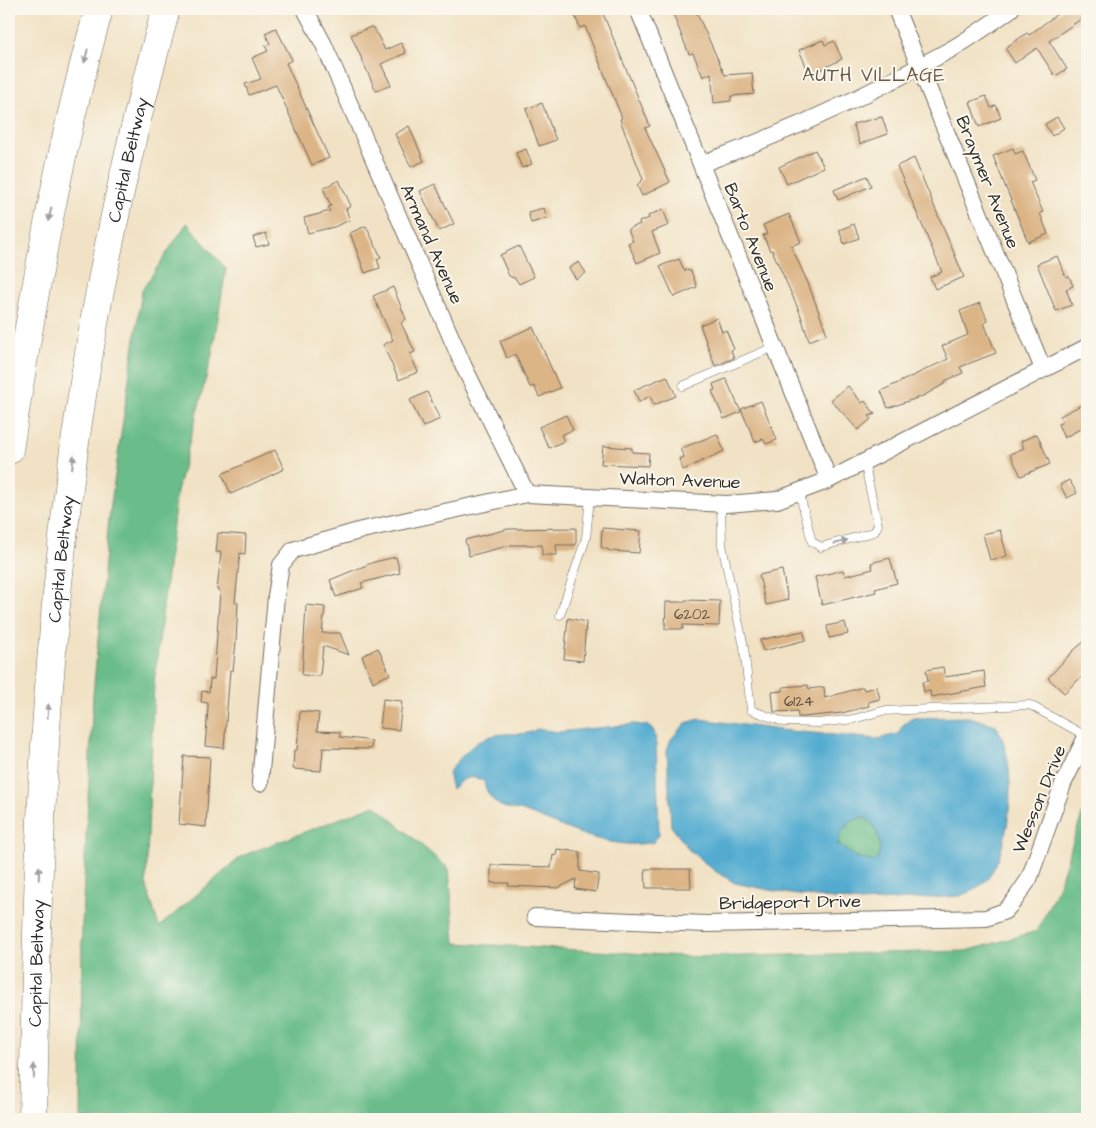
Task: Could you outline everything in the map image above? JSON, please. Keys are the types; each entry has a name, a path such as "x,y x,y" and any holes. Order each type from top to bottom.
{"highway":[{"path":"9,450 46,232 67,134 99,9"},
{"name":"Capital Beltway","path":"33,1119 43,780 51,663 62,555 74,457 100,302 131,148 166,9"}],"street":[{"name":"Armand Avenue","path":"305,9 324,46 464,367 527,494"},
{"name":"Barto Avenue","path":"638,9 828,480"},
{"name":"Braymer Avenue","path":"896,9 1043,369"},
{"path":"701,164 784,133 948,51 1012,9"},
{"name":"Walton Avenue","path":"260,783 280,565 294,550 305,545 362,530 527,494 721,504 777,500 828,480 1087,347"},
{"name":"Wesson Drive","path":"1029,879 1063,784 1087,736"},
{"name":"Bridgeport Drive","path":"534,918 706,924 986,918 1005,911 1029,879"}],"lane":[{"path":"683,386 774,348"},
{"path":"799,491 812,542 821,547 874,532 878,526 864,462"},
{"path":"560,615 586,538 590,497"},
{"path":"721,504 722,546 744,647 751,710 784,722 819,723 854,719 882,711 1030,704 1087,736"}],"green space":[{"path":"187,223 226,269 212,354 177,491 154,683 146,885 159,927 242,856 375,805 449,869 455,943 700,957 967,951 1037,931 1059,885 1087,799 1087,1119 81,1119 82,923 93,696 109,517 142,290"},
{"path":"863,817 872,824 880,845 880,852 875,862 856,857 838,845 842,831 854,821"}],"water":[{"path":"969,717 996,725 1003,741 1008,760 1010,801 1008,823 1003,843 989,877 976,888 960,896 861,902 790,894 735,883 715,871 690,851 671,826 667,750 671,739 686,723 700,719 780,730 877,739 898,734 903,725 912,718","holes":["863,817 868,819 876,830 878,837 879,852 878,858 874,862 856,857 838,845 840,835 849,823"]},
{"path":"635,724 648,726 654,731 656,740 659,834 654,842 637,844 603,841 523,811 503,807 492,799 487,792 484,781 479,779 466,778 452,789 448,773 469,750 488,737 501,734 522,734 537,729 558,732"}],"building":[{"path":"572,9 601,9 650,126 645,128 670,182 642,196 637,185 643,179 620,119 622,118 585,26 580,28"},
{"path":"671,9 695,9 725,75 752,73 754,94 731,96 731,101 714,103 711,73 703,77 693,53 689,54"},
{"path":"1064,9 1078,9 1084,17 1049,41 1067,69 1055,76 1037,48 1015,63 1005,48 1027,33 1029,35"},
{"path":"371,27 374,28 385,50 401,43 406,53 381,64 391,85 376,91 351,35"},
{"path":"276,28 292,60 286,63 329,158 312,165 276,85 249,95 245,84 261,79 252,58 268,51 265,46 270,44 265,33"},
{"path":"823,40 825,45 834,41 842,59 810,75 799,50"},
{"path":"986,96 991,108 996,105 1001,118 979,127 970,102"},
{"path":"542,103 556,140 539,146 526,109"},
{"path":"882,117 888,134 860,144 853,124"},
{"path":"1057,117 1064,128 1052,136 1045,124"},
{"path":"409,126 424,161 411,167 395,134"},
{"path":"1013,148 1015,154 1023,151 1035,180 1030,182 1043,212 1040,213 1048,234 1028,242 993,156"},
{"path":"526,149 532,164 522,168 516,153"},
{"path":"815,150 824,167 787,184 779,167"},
{"path":"914,158 964,277 935,289 930,277 942,272 897,166"},
{"path":"867,176 871,186 838,200 834,190"},
{"path":"339,180 351,206 346,209 350,220 334,227 308,233 304,218 330,211 328,207 331,206 323,188"},
{"path":"435,184 454,224 439,231 420,191"},
{"path":"544,208 547,218 531,223 528,212"},
{"path":"663,209 669,225 652,232 660,253 637,263 628,243 633,241 628,229 640,224 639,222 649,218 648,216"},
{"path":"789,214 801,242 791,246 808,283 827,334 809,341 800,313 772,250 770,251 763,235 767,234 763,225"},
{"path":"854,224 859,238 844,244 839,230"},
{"path":"366,226 381,257 377,259 380,268 365,273 350,233"},
{"path":"266,233 269,244 256,247 253,237"},
{"path":"519,246 534,277 519,284 516,279 509,276 500,255"},
{"path":"1057,256 1066,277 1069,276 1073,286 1066,289 1072,305 1056,311 1037,264"},
{"path":"679,259 684,270 691,271 697,287 674,297 660,266"},
{"path":"579,262 586,273 576,279 569,268"},
{"path":"393,287 406,319 401,323 415,352 410,354 418,372 399,380 383,345 393,340 373,296"},
{"path":"980,303 988,321 984,323 996,353 960,367 963,373 945,381 946,383 923,396 888,408 881,391 948,359 942,346 968,335 960,311"},
{"path":"717,318 722,332 726,330 734,349 731,350 734,358 715,366 700,325"},
{"path":"533,327 560,388 539,397 534,386 530,387 515,354 507,358 500,341"},
{"path":"667,376 676,396 654,405 650,396 639,402 634,390"},
{"path":"726,379 741,412 724,419 712,391 715,390 713,384"},
{"path":"848,386 862,403 865,401 875,414 869,416 871,419 858,430 831,400"},
{"path":"427,392 440,419 423,427 410,400"},
{"path":"761,401 777,440 766,444 763,439 755,442 741,409"},
{"path":"1087,402 1087,425 1064,438 1058,424 1063,422 1060,416"},
{"path":"566,415 573,430 561,435 564,441 549,448 539,427"},
{"path":"717,434 724,451 683,470 679,459 684,457 680,449"},
{"path":"1037,434 1050,464 1021,476 1010,454 1024,448 1021,441"},
{"path":"603,446 632,448 632,452 649,453 648,466 601,464"},
{"path":"275,450 284,469 231,494 222,474"},
{"path":"1069,480 1077,493 1067,498 1060,485"},
{"path":"576,528 576,545 556,545 557,555 542,555 542,545 511,545 469,556 465,540 508,529"},
{"path":"602,528 641,531 639,553 611,551 601,547"},
{"path":"1000,530 1007,556 990,560 983,534"},
{"path":"218,533 246,535 245,554 240,553 235,602 238,603 236,642 233,671 230,670 224,748 205,746 208,703 201,702 202,691 209,692 210,679 214,679 220,590 217,590 221,552 216,552"},
{"path":"396,557 400,573 361,583 363,588 336,597 330,580 374,562"},
{"path":"890,558 897,583 875,589 876,592 822,605 815,577 843,570 845,576 873,569 871,563"},
{"path":"782,570 788,600 766,605 759,575"},
{"path":"685,600 720,601 719,626 683,625 683,629 665,629 666,602 685,602"},
{"path":"306,605 325,607 322,633 340,633 349,655 323,646 320,676 302,675"},
{"path":"568,618 586,622 583,661 564,659"},
{"path":"845,622 848,634 829,638 827,626"},
{"path":"803,631 806,640 763,651 760,640"},
{"path":"1087,639 1087,672 1064,693 1048,678"},
{"path":"378,648 390,674 373,682 362,656"},
{"path":"943,667 945,677 984,671 986,687 931,697 930,691 924,692 922,682 928,681 926,670"},
{"path":"808,685 809,689 824,687 825,698 863,687 864,690 877,687 880,699 868,702 869,706 842,713 798,717 797,711 774,712 772,692 783,691 783,687"},
{"path":"383,699 402,701 399,730 380,728"},
{"path":"300,711 319,713 317,731 340,732 340,737 372,741 371,749 323,748 321,771 293,769 294,750 297,750"},
{"path":"184,756 210,757 206,827 179,824"},
{"path":"557,849 580,852 580,871 599,874 596,892 575,889 576,879 558,888 508,886 509,883 491,883 491,865 551,867 553,855 556,856"},
{"path":"645,869 690,869 691,888 646,888"}],"district":[{"name":"AUTH VILLAGE","path":"874,74"}]}
